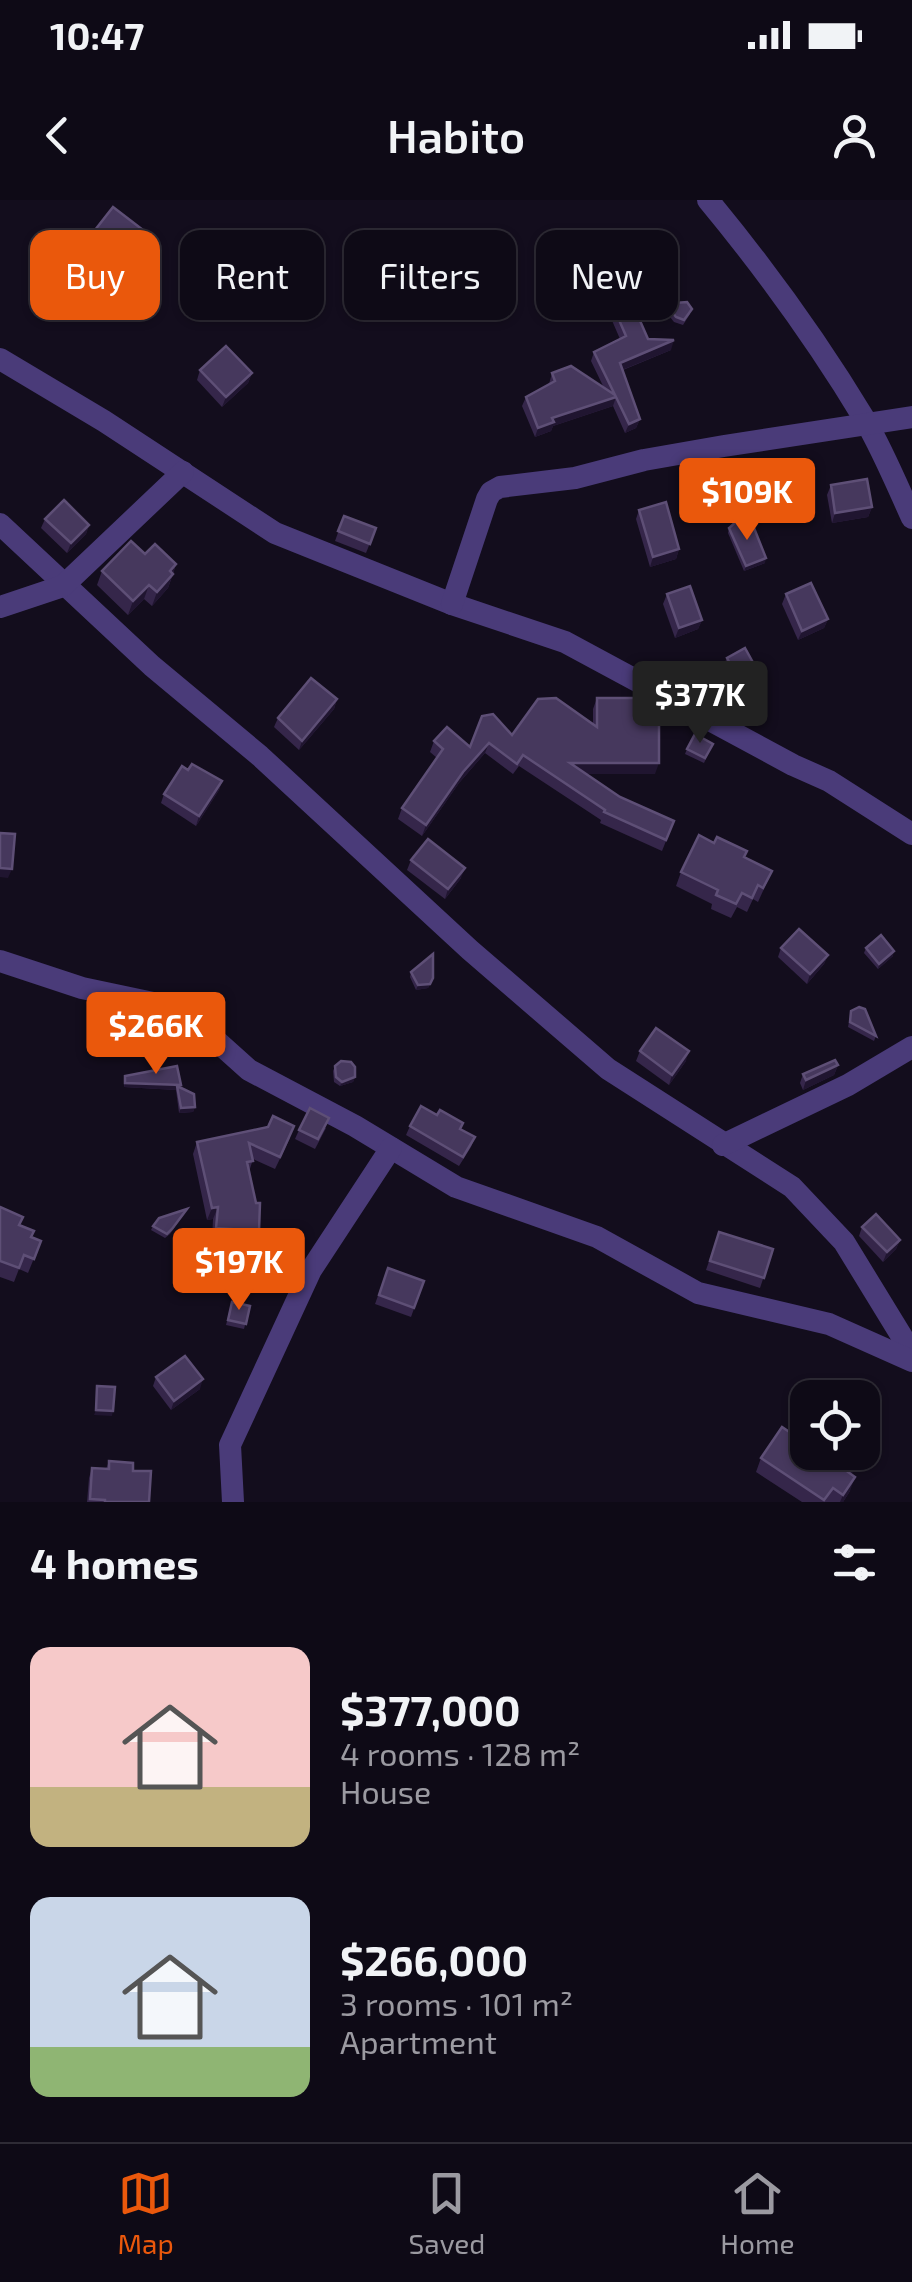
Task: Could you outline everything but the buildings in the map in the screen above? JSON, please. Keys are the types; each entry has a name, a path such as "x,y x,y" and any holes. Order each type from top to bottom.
{"street":[{"path":"708,200 797,314 867,424 912,518"},
{"path":"0,358 275,532 452,604 565,642 829,782 912,834"},
{"path":"452,604 487,499 500,487 575,478 644,460 912,418"},
{"path":"0,607 63,586 183,472"},
{"path":"0,524 152,666 260,756 470,950 608,1069 792,1187 844,1242 912,1353"},
{"path":"0,961 82,988 153,1003 191,1018 249,1070 456,1186 597,1237 698,1293 829,1324 912,1361"},
{"path":"722,1145 912,1048"},
{"path":"233,1502 230,1444 270,1366 311,1270 392,1148"}]}
